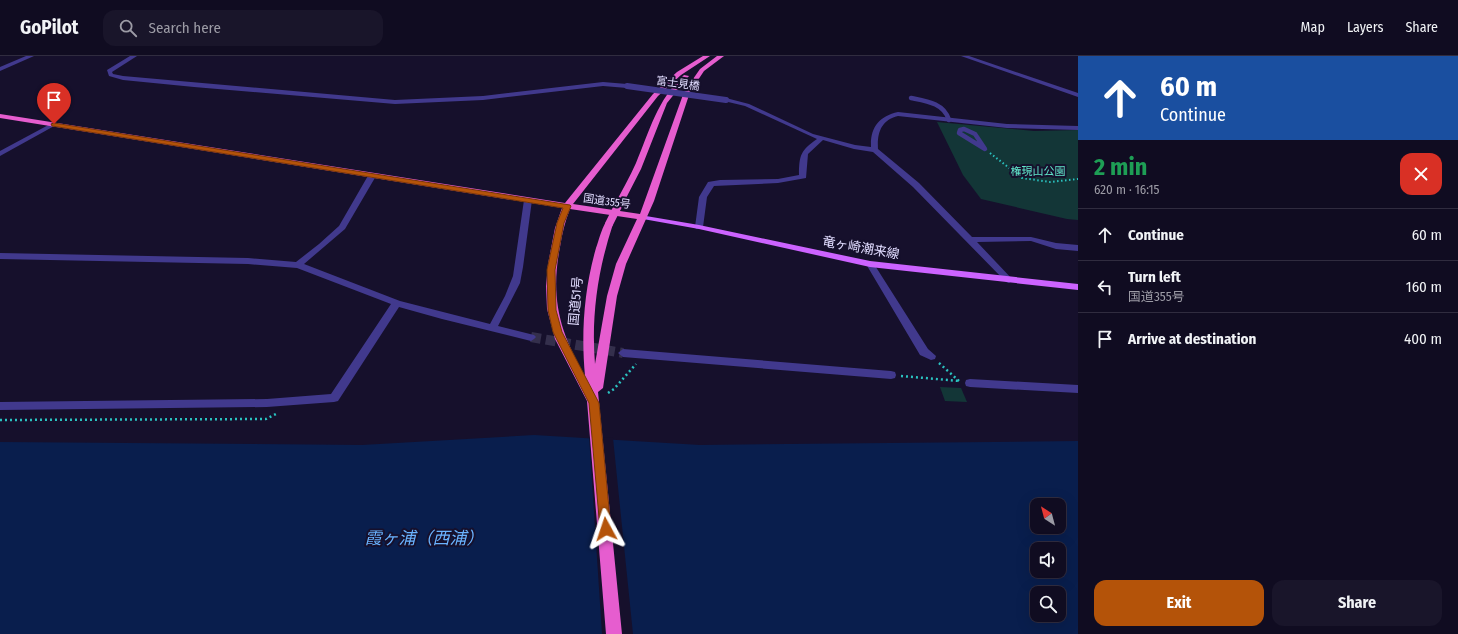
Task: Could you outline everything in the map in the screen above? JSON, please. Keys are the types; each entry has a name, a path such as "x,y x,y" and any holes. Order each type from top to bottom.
{"highway":[{"path":"595,406 557,332 552,310 552,263 560,223 567,206 595,172 644,105 685,70 707,56"},
{"name":"国道51号","path":"614,634 589,350 588,322 590,296 596,264 609,224 642,158 656,116 664,102 683,78 715,56"},
{"path":"595,406 612,296 621,264 650,201 687,92 702,70 721,56"},
{"name":"国道355号","path":"0,116 372,176 643,217"}],"main road":[{"name":"竜ヶ崎潮来線","path":"643,217 699,226 870,264 1078,287"}],"street":[{"path":"0,69 31,56"},
{"name":"富士見橋","path":"134,56 109,71 111,75 123,78 194,85 395,102 483,98 597,85 627,86 726,100 747,105 800,131 822,138 875,150"},
{"path":"964,56 1078,95"},
{"path":"1009,280 916,185 875,150 874,140 876,130 883,119 890,115 949,120 964,125 1078,128"},
{"path":"0,154 54,124"},
{"path":"699,226 703,197 711,184 720,182 778,181 803,176 803,154 810,146 822,138"},
{"path":"298,265 322,246 342,227 372,176"},
{"path":"493,327 513,289 517,278 528,200"},
{"path":"969,240 1031,240 1056,246 1078,248"},
{"path":"0,256 248,261 298,265 397,303 442,316 531,337"},
{"path":"870,264 924,352 931,356"},
{"path":"0,406 260,403 334,398 397,303"},
{"path":"623,353 891,375"},
{"path":"965,382 1078,389"}],"lane":[{"path":"911,98 942,107 948,113 949,120"},
{"path":"964,125 981,139 985,149 963,137 959,133 964,125"}],"path":[{"path":"985,149 1022,178 1050,182 1072,180 1078,181"},
{"path":"604,395 614,389 644,354"},
{"path":"931,356 965,382"},
{"path":"891,375 965,382"},
{"path":"0,420 266,419 285,410"}],"green space":[{"name":"権現山公園","path":"937,122 1034,131 1078,130 1078,220 1067,219 981,199 963,175"},
{"path":"940,387 961,388 967,402 945,401"}],"water":[{"name":"霞ヶ浦（西浦）","path":"534,435 700,445 1078,441 1078,634 0,634 0,442 362,445"}],"pier":[{"path":"589,436 613,438 633,634 602,634"}],"tunnel":[{"path":"531,337 623,353"}],"route":[{"path":"54,124 567,206 560,223 551,270 552,310 557,332 594,403 606,529"}]}
